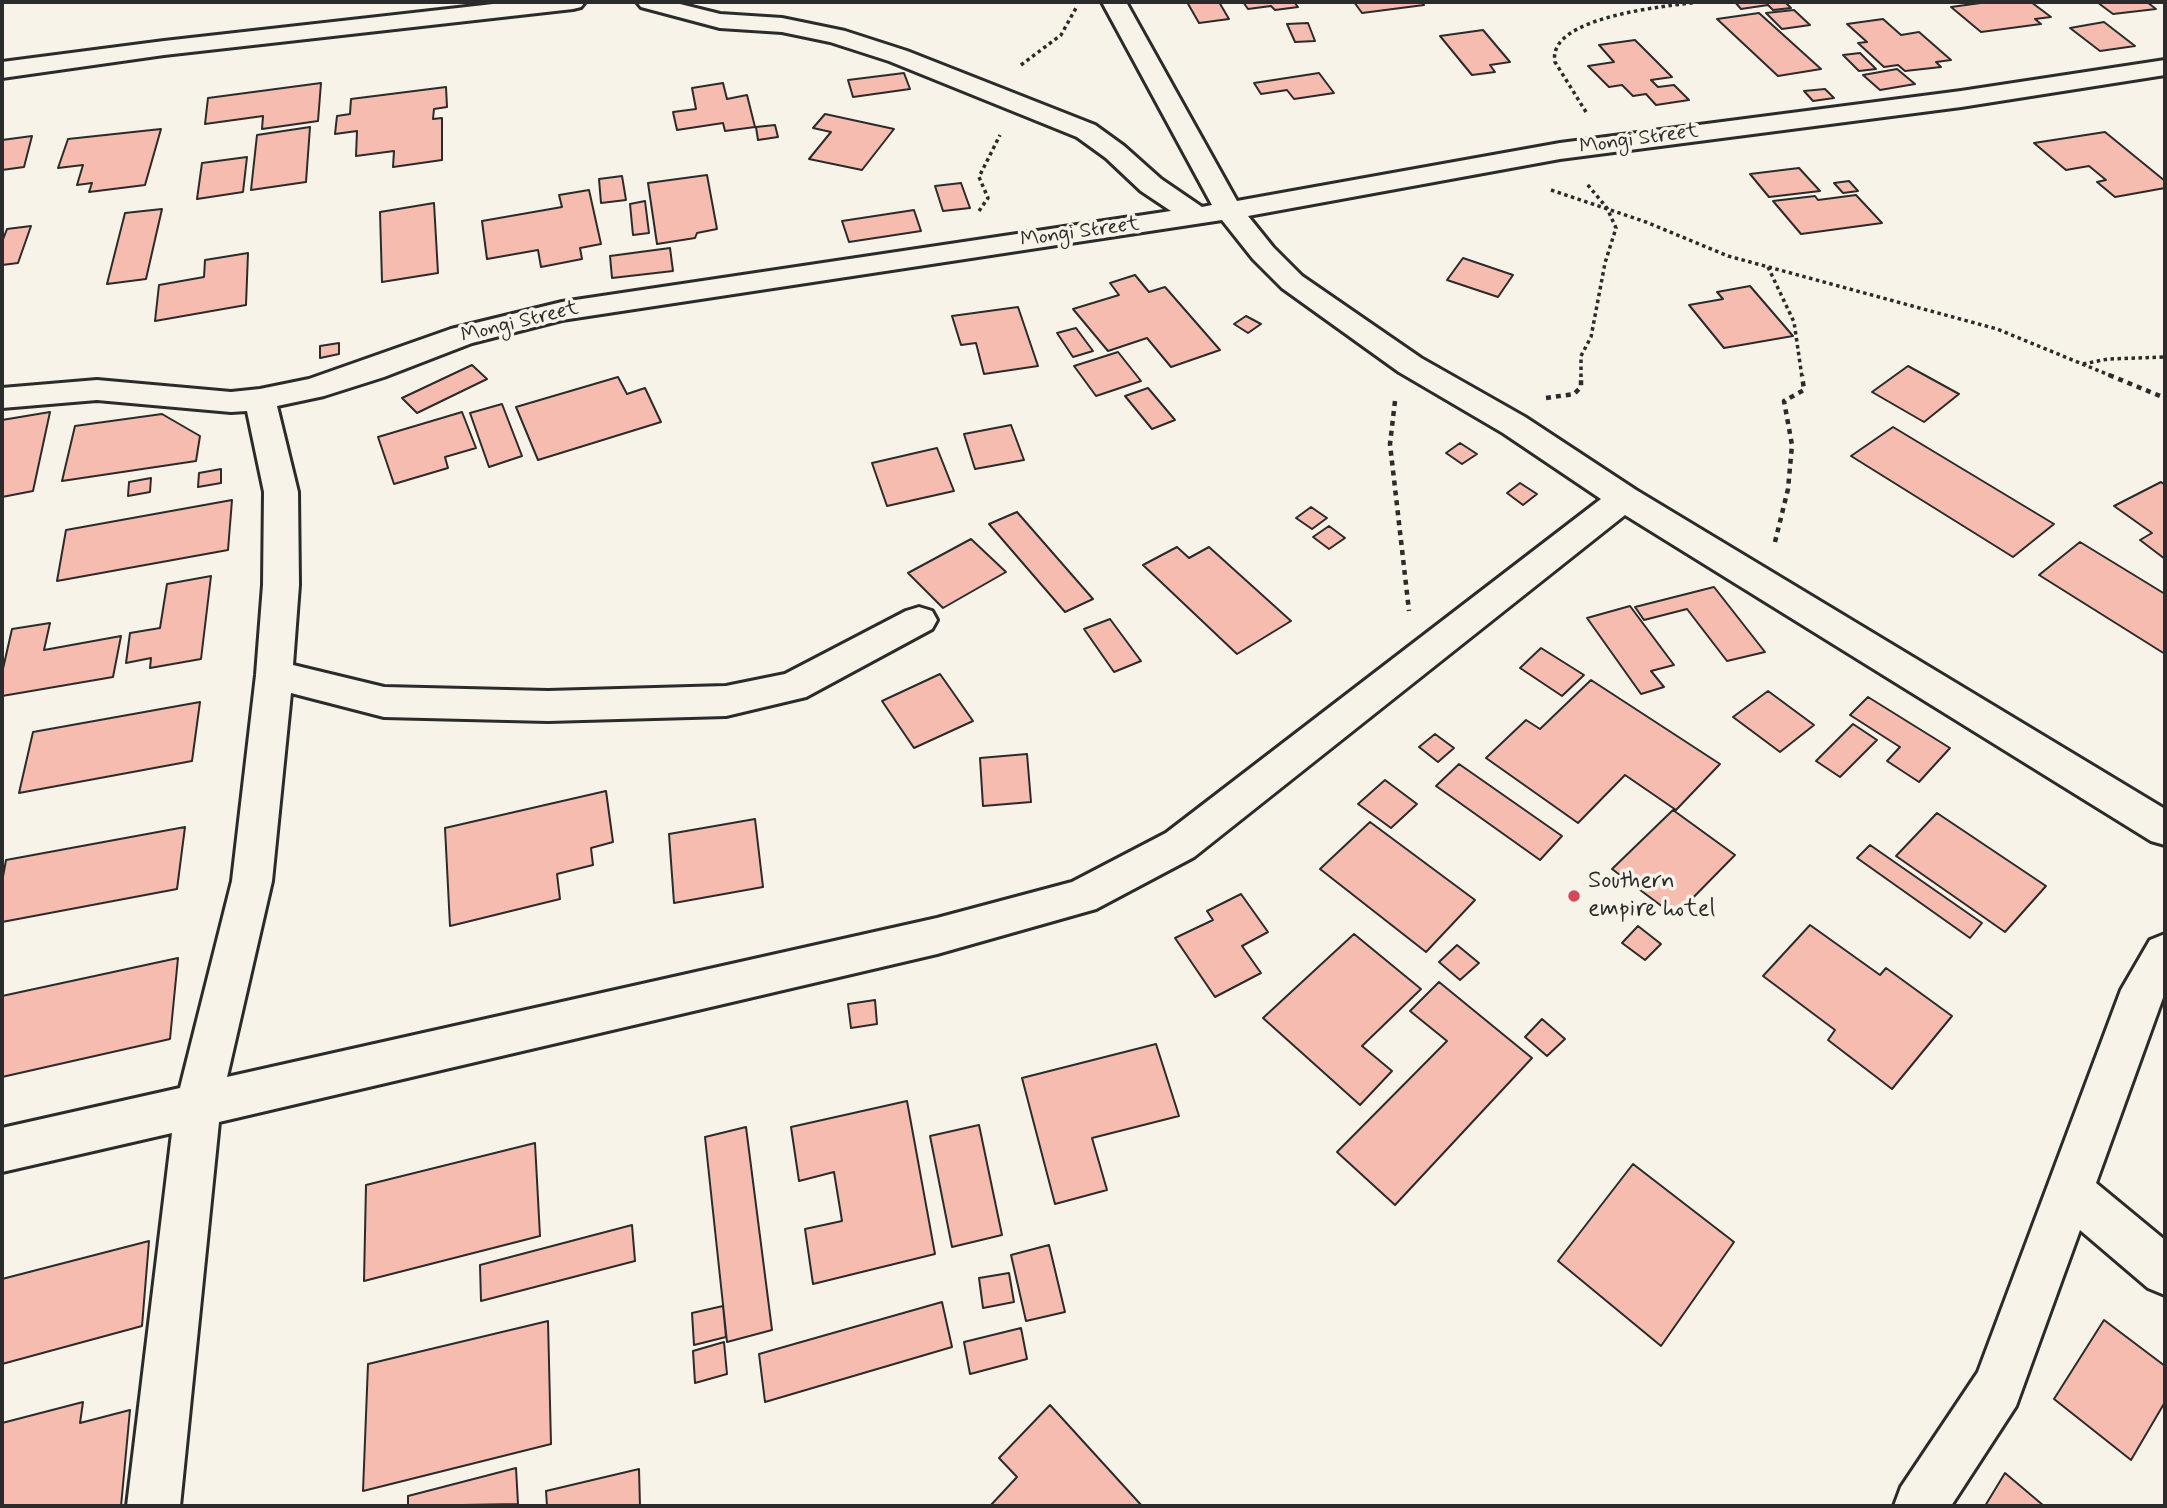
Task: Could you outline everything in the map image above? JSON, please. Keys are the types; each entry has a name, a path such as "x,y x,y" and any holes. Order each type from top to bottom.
{"street":[{"path":"2,70 531,4 573,2"},
{"path":"649,2 720,21 782,25 836,36 898,55 1015,105 1072,125 1100,139 1151,185 1213,214 1263,253 1292,282 1410,365 1514,425 1624,498 2165,829"},
{"path":"1114,2 1213,214"},
{"name":"Mongi Street","path":"2,398 97,390 230,402 260,399 313,389 373,370 461,336 562,310 1213,214 1610,144 1961,99 2165,67"},
{"path":"153,1506 198,1105 252,881 274,676 281,585 281,492 260,399"},
{"path":"2,1150 937,936 1081,897 1180,845 1624,498"},
{"path":"274,676 384,702 548,706 726,701 793,687 919,620"},
{"path":"1920,1506 1998,1388 2143,990 2165,953"},
{"path":"2070,1191 2165,1270"}],"path":[{"path":"984,92 1058,40 1069,28 1081,2"},
{"path":"1610,144 1593,123 1557,66 1554,57 1559,42 1575,30 1601,20 1699,2"},
{"path":"941,254 988,198 979,177 1015,105"},
{"path":"1514,425 1539,400 1574,394 1581,387 1580,360 1591,337 1605,263 1616,231 1607,208 1712,251 1997,329 2165,398"},
{"path":"1763,583 1788,489 1792,445 1784,401 1804,390 1794,322 1768,267"},
{"path":"2081,364 2108,359 2165,357"},
{"path":"1410,365 1396,396 1390,444 1414,662"}],"building":[{"path":"1187,2 1219,2 1229,19 1199,23"},
{"path":"1243,2 1294,2 1298,7 1248,9"},
{"path":"1354,2 1421,2 1424,5 1362,13"},
{"path":"1735,2 1785,2 1791,8 1773,10 1768,5 1741,9"},
{"path":"1988,2 2031,2 2051,17 2035,19 2041,24 1981,32 1951,7"},
{"path":"2097,2 2147,2 2156,9 2113,14"},
{"path":"1794,10 1810,25 1782,29 1766,13"},
{"path":"1759,13 1821,69 1778,76 1717,19"},
{"path":"1883,19 1901,35 1919,32 1951,60 1936,62 1941,67 1905,71 1898,65 1884,67 1858,43 1867,42 1847,24"},
{"path":"2104,22 2135,46 2100,51 2070,28"},
{"path":"1308,23 1315,41 1295,42 1287,24"},
{"path":"1483,30 1510,62 1490,65 1495,72 1472,75 1440,36"},
{"path":"1635,40 1672,77 1651,80 1658,87 1674,85 1689,100 1656,105 1646,94 1633,96 1622,85 1609,87 1588,66 1614,62 1599,45"},
{"path":"1860,53 1876,69 1859,71 1843,55"},
{"path":"1897,69 1915,84 1880,90 1863,75"},
{"path":"904,73 910,89 853,97 848,80"},
{"path":"1319,73 1334,93 1294,99 1287,90 1261,94 1254,83"},
{"path":"321,83 318,121 262,129 263,116 205,124 208,98"},
{"path":"723,83 727,99 747,95 755,127 725,131 723,123 677,130 673,112 696,109 692,88"},
{"path":"446,87 447,107 434,109 433,119 442,118 442,160 393,167 394,151 356,156 357,131 335,134 337,116 350,114 351,99"},
{"path":"1825,89 1834,98 1813,101 1804,91"},
{"path":"825,114 894,129 862,170 809,159 831,132 813,128"},
{"path":"775,125 778,137 758,140 756,127"},
{"path":"310,127 306,182 251,190 257,135"},
{"path":"161,129 145,185 89,192 92,183 77,185 83,165 58,168 68,139"},
{"path":"2105,132 2165,181 2165,188 2115,197 2097,182 2106,180 2089,166 2066,170 2034,143"},
{"path":"32,136 24,167 2,170 2,140"},
{"path":"247,157 243,192 197,199 202,163"},
{"path":"1799,168 1820,191 1769,197 1750,174"},
{"path":"707,175 717,229 697,233 695,238 657,244 648,183"},
{"path":"622,176 626,200 601,203 599,179"},
{"path":"1849,181 1858,191 1843,193 1834,183"},
{"path":"961,183 970,208 943,211 935,186"},
{"path":"589,190 601,244 580,248 582,259 541,267 538,250 487,259 482,221 562,207 559,195"},
{"path":"1856,195 1882,223 1801,234 1773,201 1815,196 1818,200"},
{"path":"645,201 649,233 633,235 630,204"},
{"path":"434,203 438,273 382,282 380,212"},
{"path":"162,209 146,279 107,284 125,213"},
{"path":"914,210 921,231 849,242 842,221"},
{"path":"31,226 18,263 2,265 2,242 7,229"},
{"path":"670,248 673,271 612,278 610,256"},
{"path":"248,253 246,305 155,321 159,285 204,277 205,260"},
{"path":"1463,258 1513,275 1498,297 1447,280"},
{"path":"1135,275 1149,292 1165,287 1220,350 1171,367 1147,338 1108,351 1073,309 1119,295 1110,283"},
{"path":"1750,286 1793,336 1724,348 1689,305 1723,299 1717,292"},
{"path":"1018,307 1038,366 984,374 976,343 961,345 952,316"},
{"path":"1246,316 1261,324 1248,333 1234,324"},
{"path":"1076,328 1093,351 1073,357 1057,333"},
{"path":"339,343 339,354 320,358 320,346"},
{"path":"1118,352 1141,381 1096,396 1074,366"},
{"path":"472,365 487,379 417,413 402,398"},
{"path":"1908,366 1959,394 1924,422 1872,392"},
{"path":"618,377 627,394 645,388 661,422 538,460 516,407"},
{"path":"1148,388 1175,420 1152,429 1125,396"},
{"path":"502,404 522,456 489,467 470,413"},
{"path":"50,412 33,491 2,497 2,420"},
{"path":"462,412 476,448 445,457 448,468 394,484 378,437"},
{"path":"162,414 200,436 196,461 62,481 75,426"},
{"path":"1011,425 1024,460 975,469 964,434"},
{"path":"1893,427 2054,524 2013,557 1851,456"},
{"path":"1460,443 1477,454 1462,464 1446,453"},
{"path":"937,448 954,491 887,506 872,463"},
{"path":"221,469 221,483 198,487 199,473"},
{"path":"151,478 150,492 128,496 129,482"},
{"path":"2161,482 2165,485 2165,559 2140,540 2152,533 2114,506"},
{"path":"1520,483 1537,494 1523,505 1507,493"},
{"path":"232,500 228,550 57,581 66,530"},
{"path":"1311,507 1327,518 1312,529 1296,518"},
{"path":"1017,512 1093,599 1065,612 989,524"},
{"path":"1329,526 1345,538 1329,549 1313,537"},
{"path":"971,539 1006,572 943,608 908,573"},
{"path":"2080,542 2165,594 2165,654 2039,575"},
{"path":"1177,547 1189,558 1209,547 1291,621 1237,654 1143,565"},
{"path":"211,576 201,659 150,668 151,658 126,663 130,633 160,628 167,584"},
{"path":"1714,587 1765,652 1727,661 1687,609 1644,620 1635,607"},
{"path":"1630,606 1674,665 1651,671 1664,687 1641,694 1587,618"},
{"path":"1110,619 1141,661 1114,672 1084,629"},
{"path":"50,623 44,650 121,636 113,677 2,696 2,673 12,629"},
{"path":"1541,648 1584,675 1562,696 1520,668"},
{"path":"940,674 973,721 914,748 882,701"},
{"path":"1591,680 1720,764 1676,810 1625,775 1578,823 1486,758 1526,720 1540,729"},
{"path":"1768,691 1814,725 1780,752 1733,717"},
{"path":"1868,697 1950,748 1919,782 1887,761 1900,747 1850,715"},
{"path":"200,702 192,761 19,793 33,732"},
{"path":"1853,724 1877,740 1840,777 1816,761"},
{"path":"1435,734 1454,748 1438,762 1419,747"},
{"path":"1027,754 1031,802 983,806 980,758"},
{"path":"1459,764 1562,836 1540,860 1436,786"},
{"path":"1385,780 1417,804 1391,828 1358,804"},
{"path":"606,791 613,842 591,848 593,865 557,874 560,899 450,926 445,828"},
{"path":"1673,810 1735,855 1675,916 1612,869"},
{"path":"1937,813 2046,886 2005,932 1896,856"},
{"path":"755,819 763,887 674,903 669,834"},
{"path":"1370,822 1475,900 1426,952 1320,869"},
{"path":"185,827 177,889 2,922 2,882 6,860"},
{"path":"1870,845 1982,923 1970,938 1857,858"},
{"path":"1241,894 1268,932 1242,946 1261,973 1215,997 1175,938 1213,920 1207,911"},
{"path":"1810,925 1880,975 1886,968 1952,1016 1892,1089 1828,1040 1835,1030 1763,976"},
{"path":"1638,926 1661,944 1645,960 1622,943"},
{"path":"1354,934 1421,989 1362,1046 1392,1071 1360,1105 1263,1018"},
{"path":"1457,945 1479,963 1460,980 1439,962"},
{"path":"178,958 170,1039 2,1077 2,996"},
{"path":"1439,982 1532,1058 1395,1205 1337,1152 1447,1041 1410,1011"},
{"path":"875,1000 877,1024 851,1028 848,1004"},
{"path":"1542,1019 1565,1039 1547,1056 1525,1037"},
{"path":"1156,1044 1179,1116 1092,1138 1107,1190 1055,1204 1022,1078"},
{"path":"907,1101 935,1254 813,1284 805,1229 842,1221 834,1172 799,1181 791,1127"},
{"path":"979,1125 1002,1235 952,1247 930,1136"},
{"path":"746,1127 772,1330 727,1342 705,1137"},
{"path":"535,1143 540,1236 364,1281 366,1185"},
{"path":"1633,1164 1734,1242 1661,1346 1558,1261"},
{"path":"632,1225 635,1261 481,1301 480,1265"},
{"path":"149,1241 142,1326 2,1364 2,1279"},
{"path":"1049,1245 1065,1312 1026,1321 1011,1255"},
{"path":"1009,1273 1014,1302 983,1308 979,1278"},
{"path":"942,1302 952,1347 765,1402 759,1354"},
{"path":"723,1306 726,1337 694,1345 692,1313"},
{"path":"2104,1320 2165,1366 2165,1402 2131,1460 2054,1399"},
{"path":"548,1321 551,1444 363,1491 368,1364"},
{"path":"1021,1328 1027,1359 970,1374 964,1342"},
{"path":"724,1342 727,1374 695,1383 693,1351"},
{"path":"83,1402 80,1423 130,1410 121,1506 2,1506 2,1423"},
{"path":"1050,1405 1142,1506 990,1506 1017,1477 999,1458"},
{"path":"516,1468 518,1504 408,1506 408,1496"},
{"path":"639,1469 640,1506 547,1506 546,1491"},
{"path":"2005,1473 2044,1506 1985,1506"}],"place":[{"name":"Southern empire hotel","path":"1574,896"}]}
